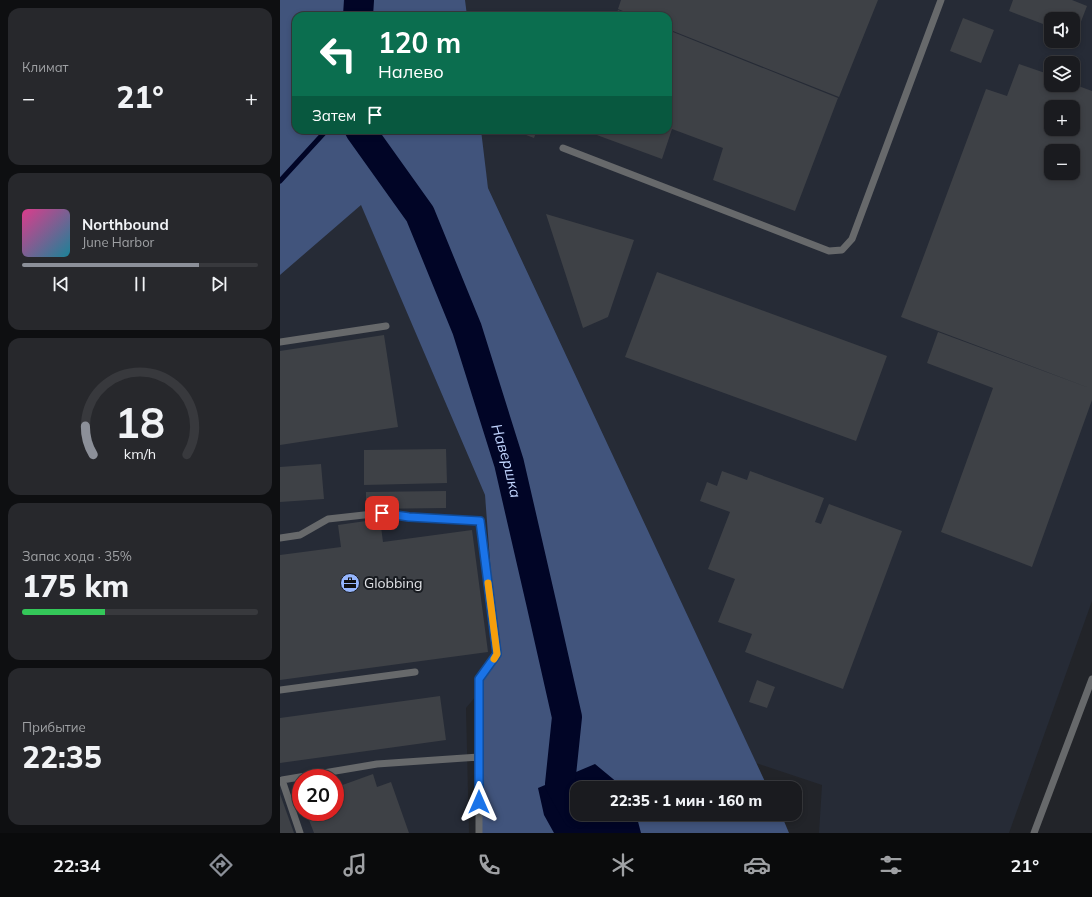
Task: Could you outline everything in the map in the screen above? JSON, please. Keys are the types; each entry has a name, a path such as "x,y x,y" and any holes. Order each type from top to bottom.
{"lane":[{"path":"563,148 829,251 842,250 852,239 941,0"},
{"path":"280,342 386,326"},
{"path":"280,538 300,535 328,519 382,513 409,517 480,521 497,654 479,679 479,833"},
{"path":"280,690 415,672"},
{"path":"1034,833 1092,679"},
{"path":"300,833 282,780 377,764 479,757"}],"shaded area":[{"path":"280,0 465,0 466,12 292,12 292,134 481,134 488,188 765,781 570,781 570,821 784,821 789,833 479,833 479,679 497,654 485,495 361,205 280,275"},
{"path":"459,0 1092,0 1092,601 1009,833 819,833 822,785 756,763 488,188 480,134 672,134 672,12 461,12"},
{"path":"361,204 485,495 508,658 466,708 469,833 280,833 280,275"},
{"path":"595,764 616,781 570,781 570,821 638,821 641,833 554,833 544,815 538,788"}],"building":[{"path":"621,0 878,0 839,97 672,31 672,12 625,12 618,9"},
{"path":"1013,0 1072,0 1087,6 1080,24 1080,12 1044,12 1044,24 1009,11"},
{"path":"963,18 994,30 981,63 950,51"},
{"path":"672,32 838,98 795,211 713,180 723,148 672,129"},
{"path":"1019,64 1044,73 1044,92 1080,92 1080,87 1092,91 1092,389 901,317 986,89 1007,96"},
{"path":"524,134 536,134 534,138"},
{"path":"594,134 670,134 662,159"},
{"path":"546,214 634,240 608,317 583,328"},
{"path":"657,272 887,356 856,441 625,357"},
{"path":"938,332 1092,389 1092,400 1032,567 941,532 993,388 927,363"},
{"path":"384,335 398,427 280,445 280,351"},
{"path":"446,449 447,483 364,485 364,450"},
{"path":"321,464 324,499 280,502 280,467"},
{"path":"722,471 747,480 750,471 824,498 815,522 821,524 829,504 902,531 843,689 745,652 752,634 718,622 735,579 708,569 730,512 700,501 707,482 717,486"},
{"path":"446,491 446,508 366,509 366,492"},
{"path":"380,519 383,542 472,530 488,652 280,680 280,555 341,547 338,525"},
{"path":"757,680 775,687 767,708 749,702"},
{"path":"440,696 446,740 280,763 280,718"},
{"path":"373,774 377,787 391,782 409,833 314,833 309,821 344,821 344,784"},
{"path":"280,794 294,833 280,833"}],"waterway":[{"name":"Навершка","path":"358,12 359,0"},
{"path":"280,181 323,134"},
{"name":"Навершка","path":"363,134 420,214 467,329 509,463 567,717 560,784 570,802"}],"slow traffic":[{"path":"488,583 497,654 494,659"}],"place":[{"name":"Globbing","path":"350,583"}],"route":[{"path":"382,513 409,517 480,521 497,654 479,679 479,802"}]}
